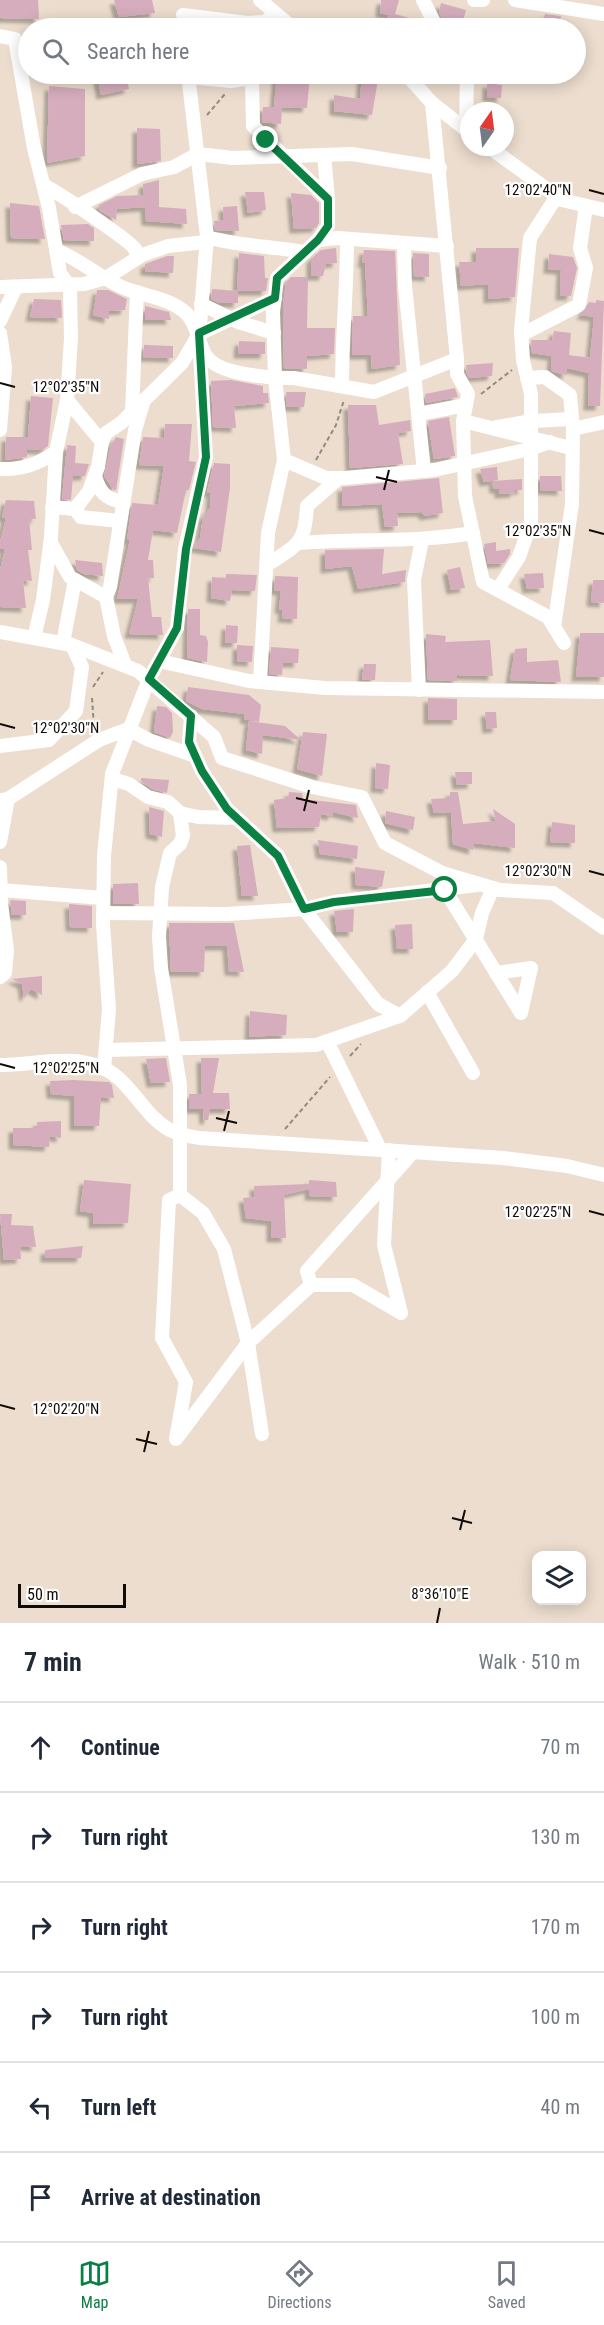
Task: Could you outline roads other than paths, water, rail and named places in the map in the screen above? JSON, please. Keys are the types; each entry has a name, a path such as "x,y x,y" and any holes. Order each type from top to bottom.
{"street":[{"path":"260,0 280,18"},
{"path":"423,0 432,18"},
{"path":"474,0 483,0"},
{"path":"515,0 604,14"},
{"path":"270,18 275,14"},
{"path":"183,15 200,18"},
{"path":"0,36 15,39 18,56"},
{"path":"23,84 60,273 70,287 72,338 67,400 56,453 51,542 43,600 33,638"},
{"path":"105,1069 109,1009 103,913 104,856 112,779 128,729 149,679 177,628 186,549 206,457 199,333 206,239 189,84"},
{"path":"252,84 254,126 328,199"},
{"path":"415,84 432,103 460,125"},
{"path":"467,84 467,102"},
{"path":"432,103 440,168 457,374 468,394 462,422 465,496 483,582 548,617 564,643"},
{"path":"75,207 142,174 174,167 198,154 233,158 352,154 440,168"},
{"path":"260,682 268,533 284,460 274,378 277,278 318,240 328,226 324,155"},
{"path":"501,156 557,196 604,210"},
{"path":"43,185 58,191 75,207 119,236 134,248 137,258"},
{"path":"498,589 519,557 531,522 531,394 521,335 530,238 557,196"},
{"path":"521,335 579,305 586,268 580,248 586,206"},
{"path":"0,287 70,287 106,278 137,258 168,246 206,239 272,246 303,252"},
{"path":"318,240 347,239 447,246"},
{"path":"342,386 342,330 347,294 347,239"},
{"path":"404,244 424,471"},
{"path":"56,250 75,257 106,278 137,292 158,298 186,314 199,333 206,356 221,367 274,378 374,392 457,359"},
{"path":"0,321 16,286"},
{"path":"132,412 137,292"},
{"path":"75,509 89,491 106,433 132,412 182,363 199,333 275,298"},
{"path":"201,304 233,319 274,333"},
{"path":"0,333 2,358 0,430"},
{"path":"527,378 545,377 570,395 572,504 554,628"},
{"path":"125,665 114,636 106,597 110,587 135,430 145,398"},
{"path":"67,400 102,442"},
{"path":"418,414 466,405"},
{"path":"491,428 532,421 572,424 604,422"},
{"path":"462,422 491,428 530,444"},
{"path":"284,460 309,473 326,478 339,478 424,471 464,465 530,444 550,442 571,448"},
{"path":"0,469 18,470 41,462 56,453"},
{"path":"95,476 100,491 109,499 122,502"},
{"path":"299,543 306,528 307,506 339,478"},
{"path":"52,507 75,509 81,517 119,521"},
{"path":"267,565 299,543 345,539 422,540 473,533"},
{"path":"419,690 414,580 422,540"},
{"path":"51,542 70,577 106,597"},
{"path":"0,746 49,740 61,730 76,711 82,667 67,644 75,580"},
{"path":"0,632 67,644 125,665 149,679 214,737 222,758 312,787 362,797 385,843 442,873 486,886 553,893 604,928"},
{"path":"159,661 260,682 326,688 604,692"},
{"path":"191,716 189,742 227,809 278,856 304,909 378,1004 400,1016"},
{"path":"0,842 3,801 93,744 128,729"},
{"path":"128,729 148,740 195,756"},
{"path":"112,779 129,784 148,797 168,802 180,813 198,817 236,818"},
{"path":"180,813 183,836 180,844 170,853 162,887 161,915 161,968 180,1085 180,1195"},
{"path":"0,867 0,890 7,950 5,973 0,976"},
{"path":"103,913 161,915 304,909 334,902 486,886"},
{"path":"106,1050 316,1045 400,1016 452,971 476,939 486,886"},
{"path":"0,890 103,898"},
{"path":"445,890 496,973"},
{"path":"427,992 473,1073"},
{"path":"180,1195 169,1200 162,1338 186,1382 176,1439 248,1343 311,1285 353,1285 401,1313 384,1245 389,1179 385,1150 327,1041"},
{"path":"0,1065 51,1061 78,1062 105,1069 123,1082 162,1124 181,1135 535,1162 604,1175"},
{"path":"311,1285 307,1271 413,1152"},
{"path":"180,1195 203,1213 224,1249 248,1343 262,1434"}]}
